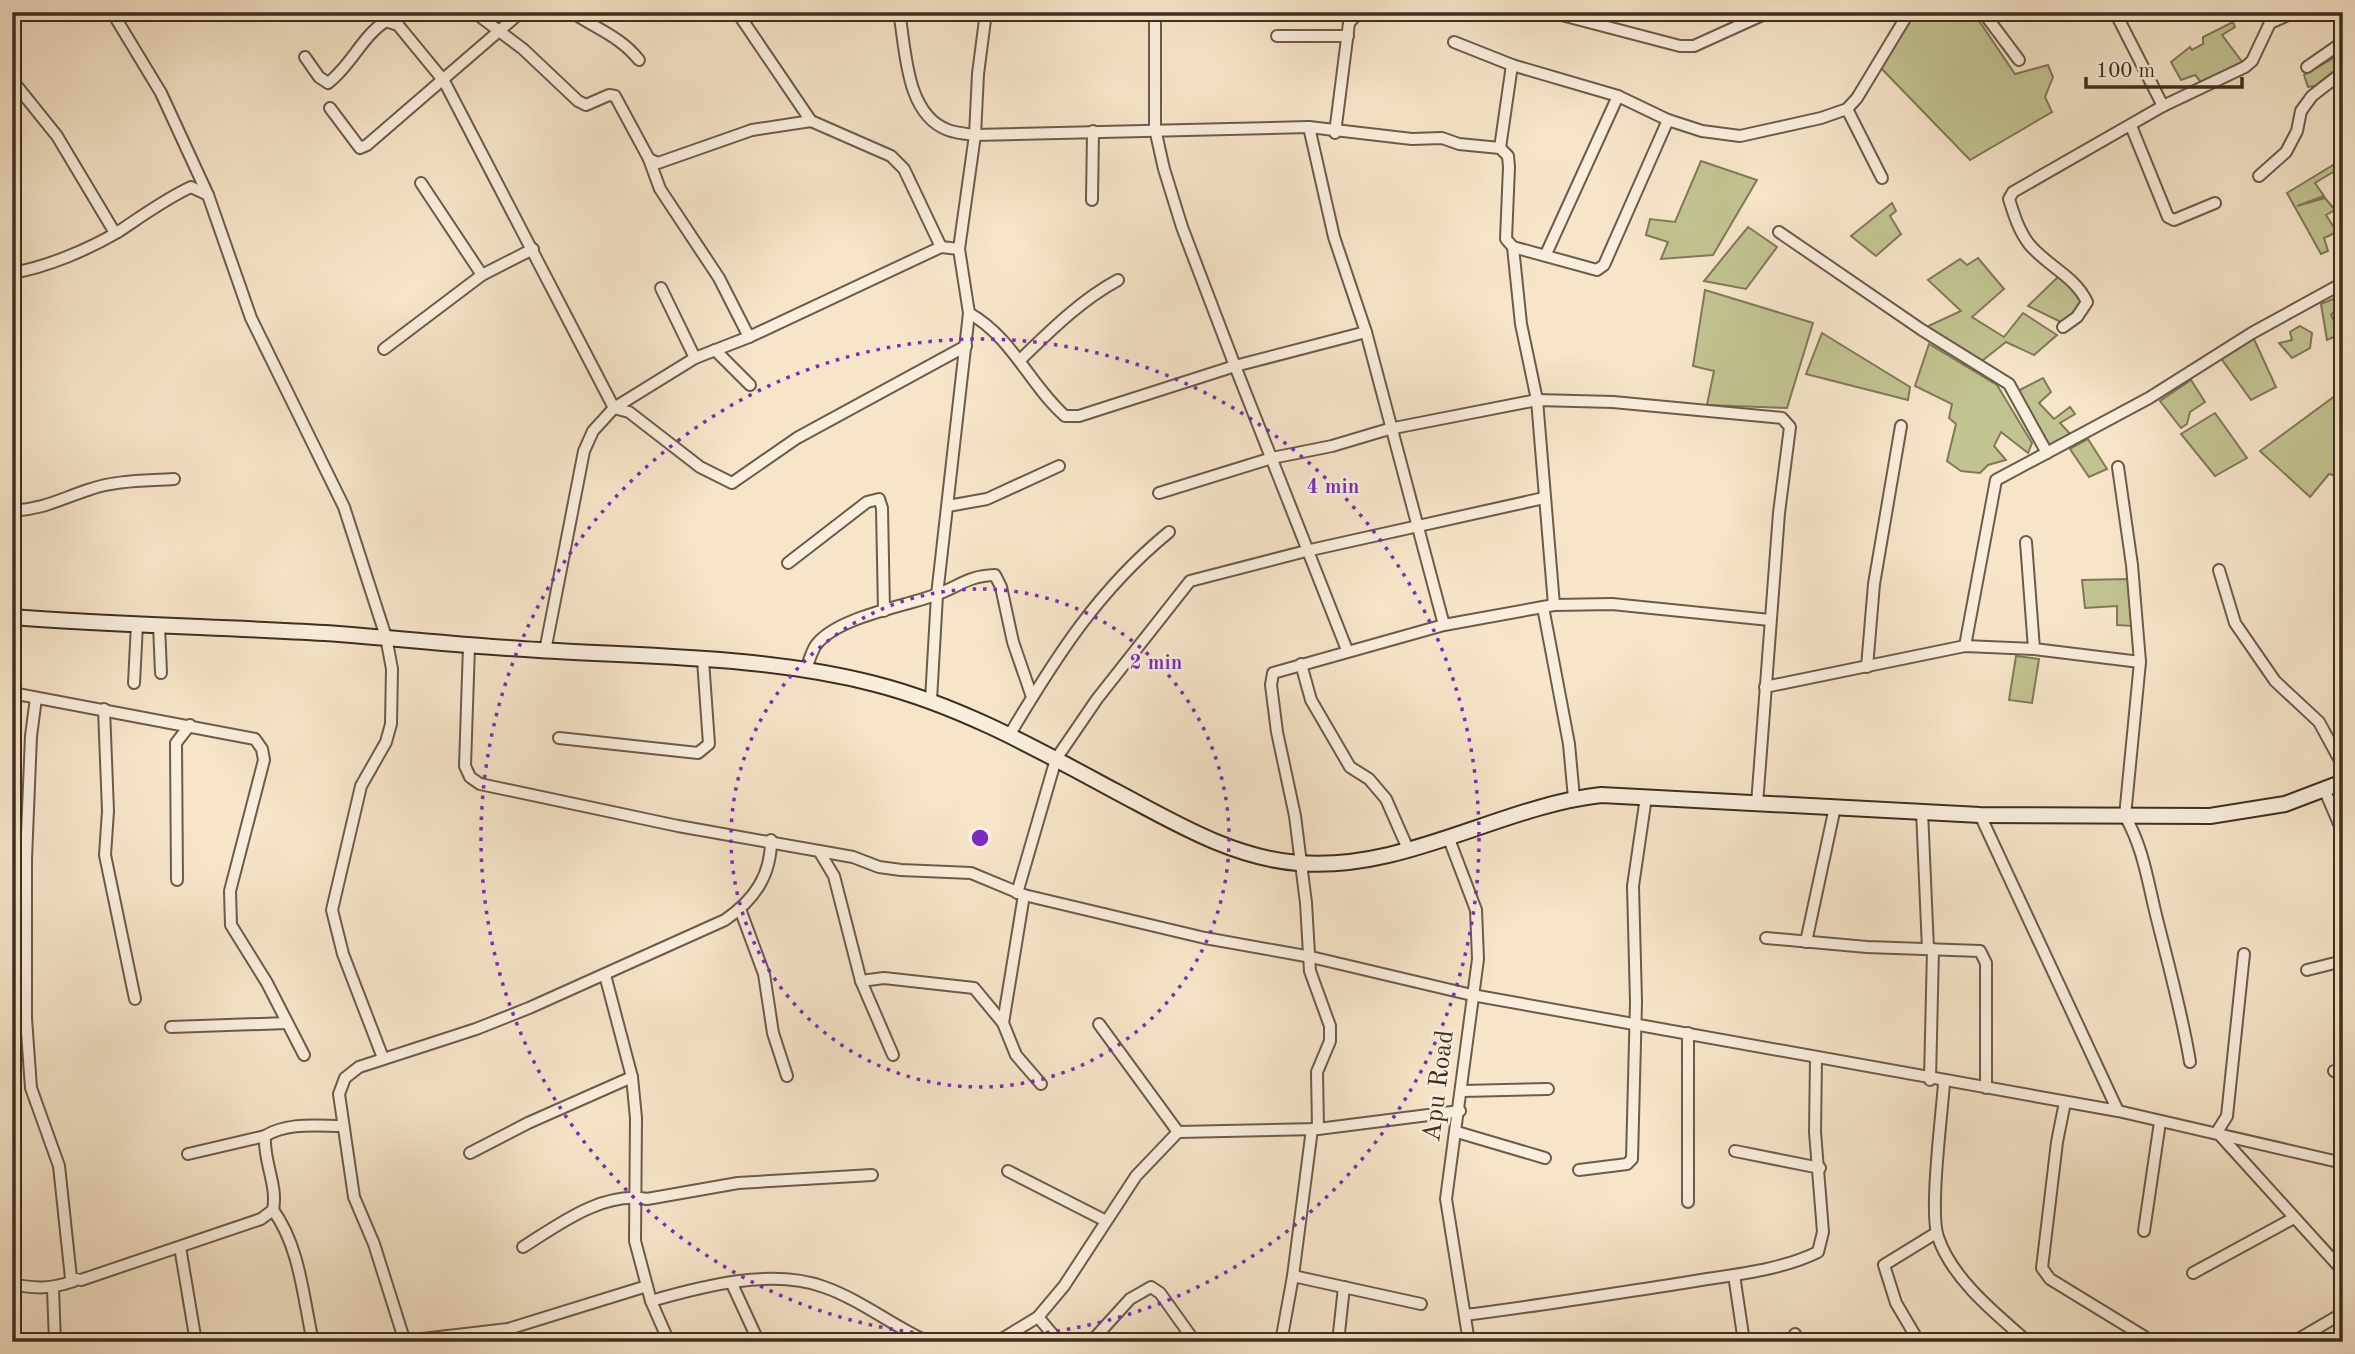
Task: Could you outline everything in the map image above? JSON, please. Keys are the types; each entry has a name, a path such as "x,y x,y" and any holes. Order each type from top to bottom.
{"street":[{"path":"112,12 161,93 208,195 251,318 344,507 386,637 392,669 391,724 386,742 361,786 332,910 343,954 383,1058"},
{"path":"474,12 578,101 586,104 609,95 615,96 649,159 660,189 719,278 749,337"},
{"path":"330,108 360,148 367,145 521,12"},
{"path":"572,12 606,30 628,46 639,60"},
{"path":"737,12 811,121 891,156 904,169 941,247"},
{"path":"899,12 908,70 918,101 928,115 947,130 975,135 1309,127 1335,133 1412,139 1442,138 1459,144 1500,148 1508,156 1504,229 1506,239 1513,247 1521,324 1537,400 1548,606 1570,744 1574,798"},
{"path":"931,700 937,595 969,313 960,249 975,135 978,75 986,12"},
{"path":"1155,12 1155,129 1182,227 1306,551 1347,650"},
{"path":"1324,12 1357,14"},
{"path":"1550,12 1680,46 1694,46 1769,12"},
{"path":"1454,42 1511,65 1618,96 1668,120 1702,131 1740,136 1821,118 1847,109 1857,98 1909,12"},
{"path":"1983,12 2019,60"},
{"path":"2115,12 2163,106"},
{"path":"2063,327 2077,317 2087,302 2075,284 2029,244 2009,199 2013,192 2163,106 2245,67 2252,61 2270,23 2295,12"},
{"path":"1335,133 1349,23 1357,14"},
{"path":"306,57 319,76 328,83 354,57 376,28 386,21 398,25 444,81 614,408 629,412 700,467 732,483 797,438 965,346"},
{"path":"1277,36 1348,36"},
{"path":"2307,67 2343,42"},
{"path":"1500,148 1511,65"},
{"path":"2259,176 2286,152 2297,131 2301,111 2312,96 2341,76"},
{"path":"12,80 57,136 115,233"},
{"path":"1546,254 1618,96"},
{"path":"1847,109 1882,178"},
{"path":"1513,247 1546,254 1589,270 1597,270 1604,265 1668,120"},
{"path":"649,159 658,163 671,161 752,130 811,121"},
{"path":"2131,126 2168,217 2174,220 2188,217 2215,204"},
{"path":"1309,127 1334,237 1366,332 1389,429 1419,527 1444,625"},
{"path":"1092,200 1093,131"},
{"path":"421,183 482,275"},
{"path":"12,273 34,269 115,233 167,198 191,187 208,195"},
{"path":"1779,232 1933,337 2009,384 2047,453"},
{"path":"545,651 584,451 593,431 614,408 695,358 749,337 941,247 960,249"},
{"path":"384,349 482,275 533,249"},
{"path":"1021,359 1055,325 1099,290 1118,281"},
{"path":"1965,646 1996,480 2149,398 2252,333 2343,283"},
{"path":"661,288 695,358"},
{"path":"969,313 987,323 1021,359 1054,407 1065,416 1079,416 1235,366 1366,332"},
{"path":"715,350 750,384"},
{"path":"1159,493 1272,458 1332,446 1389,429 1537,400 1613,402 1782,418 1790,427 1770,620 1757,804"},
{"path":"1867,667 1874,584 1901,426"},
{"path":"948,506 987,499 1059,466"},
{"path":"2118,467 2135,590 2140,663 2125,816 2137,837 2147,870 2183,1017 2190,1062"},
{"path":"12,511 50,506 93,488 174,479"},
{"path":"1003,1023 1020,894 1056,759 1097,699 1190,581 1306,551 1544,498"},
{"path":"788,563 867,502 879,499 882,508 884,611"},
{"path":"1010,734 1063,647 1131,564 1169,532"},
{"path":"2026,542 2034,649"},
{"path":"2219,570 2235,622 2275,681 2319,722 2343,766"},
{"path":"805,670 816,645 836,630 884,611 937,595 958,582 995,575 1001,587 1013,642 1032,697"},
{"path":"1281,1342 1315,1129 1318,1072 1330,1041 1330,1026 1310,971 1311,957 1295,816 1283,769 1271,685 1273,673 1347,650 1444,625 1548,606 1612,604 1770,620"},
{"path":"12,617 386,637 469,646 703,660 805,670 872,683 931,700 1010,734 1201,835 1266,859 1299,863 1342,863 1408,849 1449,839 1574,798 1601,795 1980,815 2210,816 2285,804 2343,782"},
{"path":"134,683 137,624"},
{"path":"159,625 161,673"},
{"path":"469,646 465,766 470,777 480,784 678,826 853,856 890,869 971,873 1020,894 1205,938 1311,957 1472,995 1635,1023 1944,1083 2118,1111 2343,1163"},
{"path":"1765,687 1965,646 2034,649 2140,663"},
{"path":"559,738 698,753 705,750 709,744 703,660"},
{"path":"1301,664 1311,700 1350,767 1369,779 1386,799 1408,849"},
{"path":"12,693 255,739 262,749 264,760 228,905 231,925 304,1055"},
{"path":"36,698 30,736 26,859 26,1018 31,1088 59,1166 65,1244 74,1281"},
{"path":"104,709 108,811 105,855 135,999"},
{"path":"177,880 176,743 190,725"},
{"path":"2325,791 2343,833"},
{"path":"1579,1170 1627,1164 1632,1159 1635,1023 1633,886 1646,797"},
{"path":"1806,942 1835,807"},
{"path":"1922,811 1930,949 1930,1080"},
{"path":"1980,815 2118,1111"},
{"name":"Apu Road","path":"1449,839 1476,910 1478,960 1460,1111 1446,1199 1469,1342"},
{"path":"647,1286 508,1329 405,1341 374,1244 354,1197 339,1094 345,1078 359,1067 476,1029 606,975 725,920 740,909 760,887 771,861 771,840"},
{"path":"820,850 834,876 861,981 892,1055"},
{"path":"740,909 764,974 773,1032 787,1076"},
{"path":"1766,938 1980,951 1985,956 1986,1088"},
{"path":"2217,1132 2227,1116 2244,954"},
{"path":"2307,970 2343,961"},
{"path":"606,975 632,1077 636,1118 635,1241 650,1301 669,1342"},
{"path":"861,981 884,978 974,988 1003,1023 1016,1055 1041,1084"},
{"path":"171,1027 288,1023"},
{"path":"1099,1024 1178,1132"},
{"path":"1688,1033 1688,1202"},
{"path":"1465,1315 1547,1306 1734,1275 1805,1259 1818,1252 1824,1232 1815,1132 1816,1058"},
{"path":"470,1153 528,1123 632,1077"},
{"path":"1944,1083 1936,1233 1959,1272 1989,1307 2028,1342"},
{"path":"1462,1091 1548,1089"},
{"path":"2065,1102 2057,1142 2042,1268 2050,1279 2153,1342"},
{"path":"998,1342 1038,1317 1064,1286 1136,1176 1178,1132 1315,1129 1460,1111"},
{"path":"2144,1231 2160,1122"},
{"path":"188,1154 265,1136 276,1129 343,1126"},
{"path":"1457,1132 1545,1158"},
{"path":"2217,1132 2292,1219 2343,1271"},
{"path":"12,1284 37,1290 53,1289 261,1219 273,1210 275,1198 264,1149 265,1136"},
{"path":"1735,1151 1820,1168"},
{"path":"1008,1171 1106,1221"},
{"path":"523,1247 582,1210 634,1197 647,1199 780,1179 872,1175"},
{"path":"273,1210 286,1228 293,1250 313,1342"},
{"path":"2193,1273 2292,1219"},
{"path":"1919,1342 1896,1304 1884,1265 1936,1233"},
{"path":"180,1247 196,1342"},
{"path":"1734,1275 1744,1342"},
{"path":"1293,1276 1421,1304"},
{"path":"650,1301 732,1284 789,1277 825,1287 928,1342"},
{"path":"732,1284 755,1334"},
{"path":"1091,1342 1130,1299 1152,1287 1160,1293 1195,1342"},
{"path":"1338,1342 1344,1287"},
{"path":"53,1289 55,1342"},
{"path":"2295,1340 2343,1313"},
{"path":"1038,1317 1059,1342"}],"green space":[{"path":"1922,12 1973,12 2015,74 2048,65 2053,77 2045,97 2052,112 1970,160 1879,66 1902,28"},
{"path":"2233,22 2235,27 2222,35 2243,63 2201,82 2195,75 2181,80 2171,62 2190,47 2192,50 2203,44 2203,37"},
{"path":"2337,56 2343,64 2315,86 2308,87 2304,75"},
{"path":"2343,159 2343,166 2315,183 2324,196 2297,206 2325,198 2335,210 2326,215 2337,232 2324,238 2328,251 2321,254 2287,193"},
{"path":"1701,161 1757,180 1713,255 1661,259 1668,242 1646,235 1650,219 1675,222"},
{"path":"1892,203 1896,211 1890,216 1901,234 1876,256 1851,236"},
{"path":"1748,227 1777,247 1746,289 1704,281"},
{"path":"1978,258 2004,289 1972,317 2004,337 2023,313 2057,335 2034,355 2006,342 1978,364 1922,329 1961,311 1928,280 1960,259 1967,265"},
{"path":"2059,276 2083,302 2078,312 2061,322 2028,306"},
{"path":"1705,290 1813,323 1787,408 1707,405 1714,371 1693,366"},
{"path":"2335,298 2338,307 2331,315 2340,334 2327,340 2321,304"},
{"path":"2300,326 2312,333 2310,348 2292,358 2279,343 2292,340 2290,332"},
{"path":"1822,333 1910,387 1908,400 1806,374"},
{"path":"2253,337 2276,387 2251,400 2220,357"},
{"path":"1929,344 1997,385 2032,443 2028,453 2001,432 1994,446 2006,460 1988,465 1980,473 1961,471 1947,461 1956,424 1949,418 1952,404 1915,386"},
{"path":"2043,378 2051,392 2039,403 2054,419 2070,407 2075,414 2060,423 2073,437 2048,450 2016,392"},
{"path":"2191,380 2205,402 2190,412 2187,424 2181,428 2160,401"},
{"path":"2343,390 2343,478 2329,474 2310,497 2260,451"},
{"path":"2215,413 2247,458 2215,476 2181,434"},
{"path":"2088,439 2107,469 2089,477 2070,449"},
{"path":"2129,579 2133,626 2117,625 2117,606 2085,608 2082,580"},
{"path":"2016,656 2039,659 2032,703 2009,700"}]}
